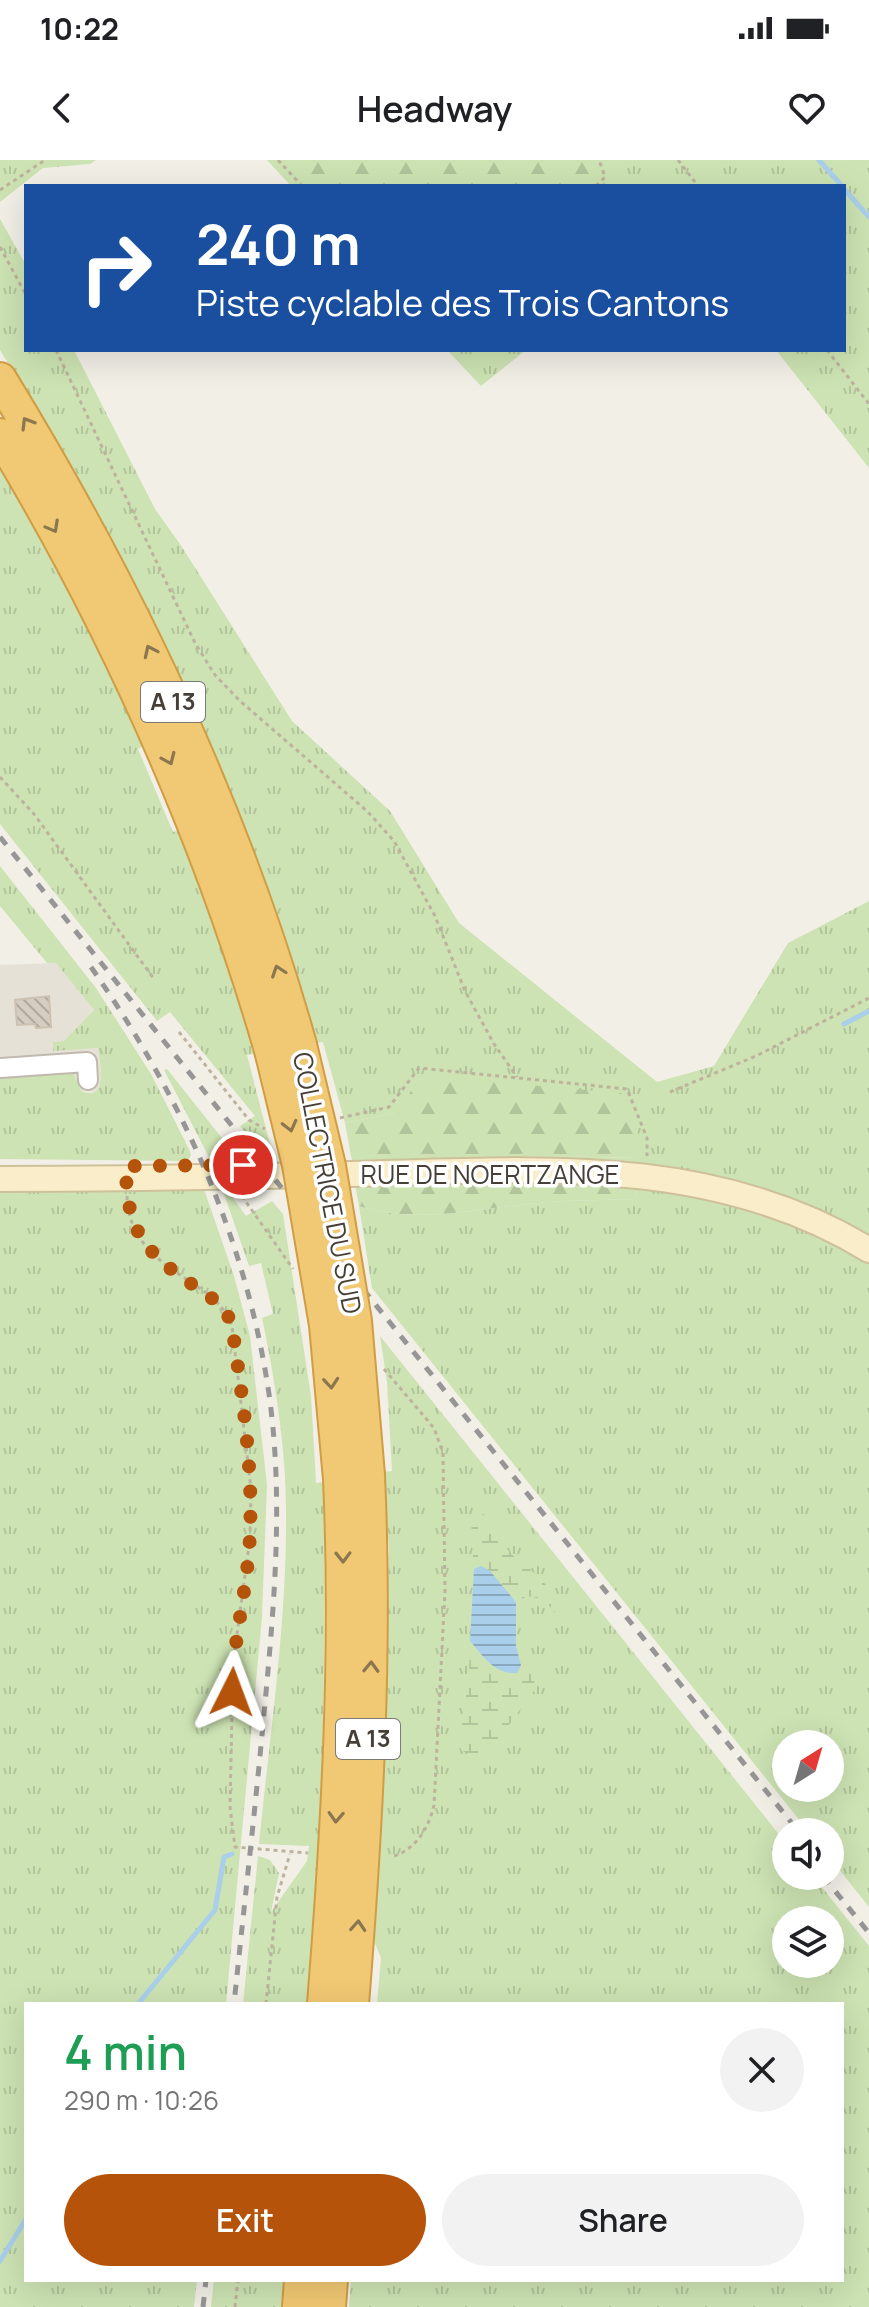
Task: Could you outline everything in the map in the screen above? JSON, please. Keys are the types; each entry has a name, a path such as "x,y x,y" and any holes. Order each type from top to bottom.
{"highway":[{"name":"COLLECTRICE DU SUD","path":"0,379 128,603 190,739 283,984 286,1048"},
{"name":"COLLECTRICE DU SUD","path":"0,435 101,614 171,765 230,917 286,1048 329,1166 355,1321 354,1477 333,1890 324,2002"},
{"name":"COLLECTRICE DU SUD","path":"352,2002 372,1658 354,1477"},
{"path":"299,2307 301,2282"},
{"path":"329,2307 331,2282"}],"main road":[{"name":"RUE DE NOERTZANGE","path":"0,1179 475,1171 634,1175 692,1182 745,1194 792,1210 842,1233 869,1250"}],"street":[{"path":"0,1068 87,1062 88,1080"}],"path":[{"path":"0,190 45,160"},
{"path":"278,160 300,184"},
{"path":"598,184 605,177 599,160"},
{"path":"678,160 696,184"},
{"path":"0,247 24,291"},
{"path":"57,352 195,643 215,675 240,701 367,811 394,841 435,916 465,991 494,1044 517,1077"},
{"path":"829,352 869,404"},
{"path":"0,777 62,850 110,922 154,979"},
{"path":"670,1092 756,1056 869,998"},
{"path":"179,1032 249,1120 257,1127 268,1130"},
{"path":"343,1117 389,1107 419,1068 627,1089 647,1138 647,1161"},
{"path":"126,1179 127,1204 135,1228 149,1249 166,1267 219,1303 228,1312 232,1326 251,1489 250,1538 233,1664 230,1807 235,1847 290,1854 308,1853"},
{"path":"266,2002 277,1897 290,1854"},
{"path":"235,2307 238,2282"}],"shaded area":[{"path":"56,963 94,1010 64,1041 53,1042 53,1050 98,1048 102,1080 95,1092 81,1091 73,1072 0,1068 0,965"}],"green space":[{"path":"0,160 96,160 90,164 43,168 0,202"},
{"path":"267,160 869,160 869,468 778,352 846,352 846,184 289,184"},
{"path":"278,160 599,160 605,177 615,180 616,184 300,184"},
{"path":"0,219 24,261 24,352 75,352 155,509 292,721 390,811 459,923 657,1082 714,1066 788,943 869,901 869,1907 844,1876 844,1818 798,1818 785,1802 844,1802 844,1730 772,1730 772,1786 372,1288 359,1206 382,1212 430,1215 549,1202 636,1199 635,1183 355,1184 352,1161 550,1156 639,1158 395,1113 345,1123 323,1042 314,1043 272,903 185,692 140,595 58,446 0,350"},
{"path":"449,352 524,352 481,386"},
{"path":"0,466 86,623 144,745 138,749 173,832 181,829 216,922 257,1053 247,1055 274,1160 268,1161 240,1126 255,1116 170,1012 157,1021 0,824"},
{"path":"0,866 96,988 151,1074 189,1149 191,1155 188,1161 0,1159 0,1068 62,1064 73,1072 81,1091 90,1093 99,1086 101,1072 98,1048 53,1051 53,1042 64,1041 94,1010 56,963 47,963 0,906"},
{"path":"167,1069 241,1162 212,1163 164,1070"},
{"path":"422,1076 621,1093 640,1138 640,1158 550,1156 352,1161 345,1123 395,1113"},
{"path":"474,1179 635,1183 636,1199 550,1202 430,1215 406,1214 359,1206 355,1184"},
{"path":"0,1186 204,1189 234,1276 250,1336 267,1485 262,1617 226,2002 24,2002 24,2282 197,2282 194,2307 0,2307"},
{"path":"222,1188 226,1188 246,1216 272,1201 283,1214 311,1396 316,1483 324,1482 323,1743 310,2002 243,2002 258,1856 270,1860 279,1873 271,1912 307,1861 309,1846 259,1844 283,1604 286,1508 280,1425 262,1318 273,1314 261,1263 249,1266"},
{"path":"380,1336 772,1826 772,1890 824,1890 837,1906 772,1906 772,1978 844,1978 844,1915 869,1946 869,2307 349,2307 351,2282 844,2282 844,2002 377,2002 381,1958 374,1941 382,1830 389,1548 382,1472 392,1471 387,1382","holes":["489,1571 516,1602 516,1645 521,1665"]},
{"path":"477,1513 486,1515 500,1528 503,1543 559,1599 559,1608 554,1612 545,1600 528,1596 516,1602 489,1571 481,1566 474,1569 471,1521"},
{"path":"470,1641 490,1665 517,1673 521,1665 533,1671 535,1689 487,1755 475,1758 461,1750 458,1739 469,1679"},
{"path":"214,2282 287,2282 285,2307 211,2307"}],"water":[{"path":"481,1566 490,1571 516,1602 516,1645 521,1665 517,1673 496,1668 470,1641 474,1569"}],"building":[{"path":"49,996 51,1027 17,1025 15,1000"}],"waterway":[{"path":"819,160 840,184"},
{"path":"846,191 869,217"},
{"path":"844,1024 869,1011"},
{"path":"140,2002 215,1910 224,1857 232,1854"},
{"path":"0,2261 24,2222"}],"railway":[{"path":"0,837 788,1818"},
{"path":"91,967 154,1066 205,1170 244,1279 269,1394 276,1474 274,1594 234,2002"},
{"path":"834,1890 869,1933"},
{"path":"203,2307 206,2282"}],"route":[{"path":"232,1692 250,1538 251,1489 232,1326 228,1312 166,1267 135,1228 127,1204 126,1166 243,1165"}]}
